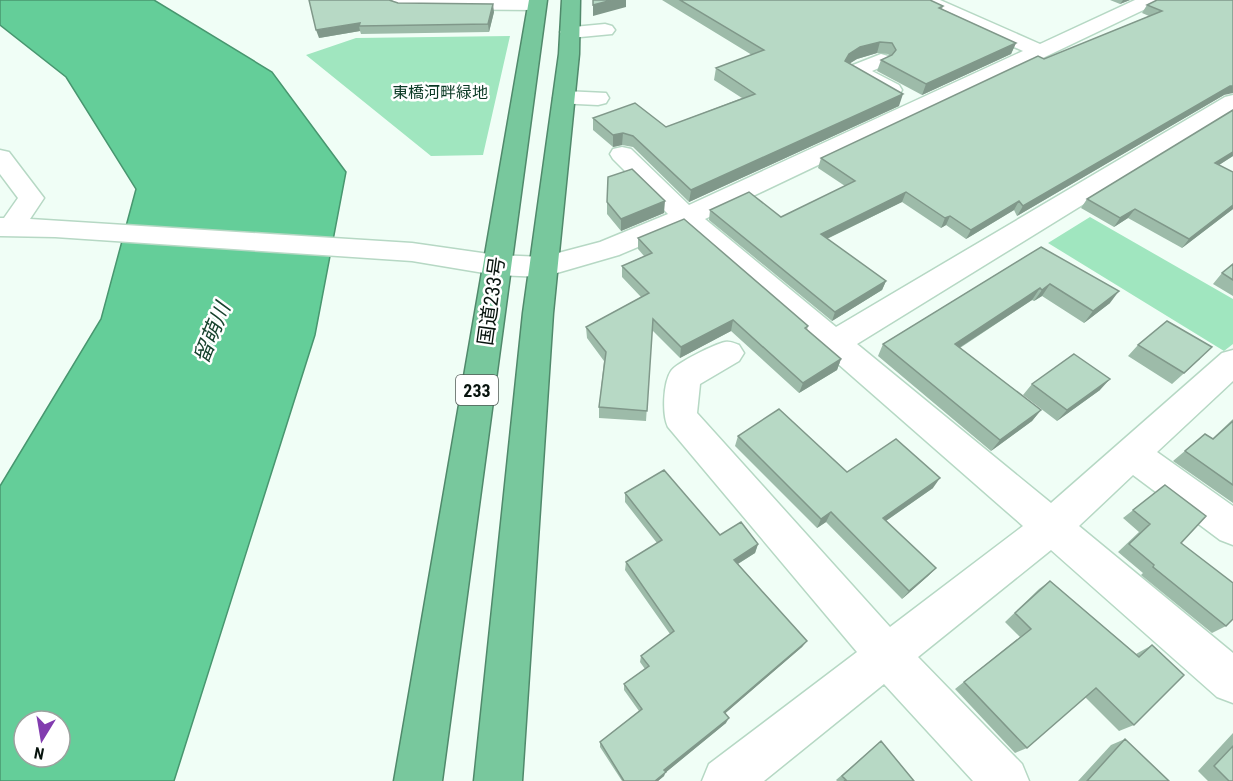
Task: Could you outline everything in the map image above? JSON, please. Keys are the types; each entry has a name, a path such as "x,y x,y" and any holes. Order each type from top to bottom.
{"highway":[{"name":"国道233号","path":"418,781 537,2"},
{"path":"498,781 543,267 564,98 571,16"}],"street":[{"path":"925,0 1039,51"},
{"path":"5,228 55,228 412,252 496,265 543,267 609,249 686,218 1150,0"},
{"path":"400,3 537,2"},
{"path":"1107,4 1126,11"},
{"path":"571,16 605,30"},
{"path":"881,60 855,71 922,106"},
{"path":"564,98 598,98"},
{"path":"835,342 1233,102"},
{"path":"622,154 686,218 1233,681"},
{"path":"0,158 31,198 5,228"},
{"path":"729,353 684,377 680,417 887,655 1005,781"},
{"path":"726,781 1051,527 1233,362"},
{"path":"1131,453 1233,528"}],"green space":[{"name":"東橋河畔緑地","path":"510,36 483,155 431,156 306,55 356,38"},
{"path":"1090,217 1233,299 1233,344 1224,351 1048,243"}],"water":[{"name":"留萌川","path":"0,0 154,0 272,72 346,172 315,335 174,781 0,781 0,486 101,319 136,189 66,77 0,25"}],"building":[{"path":"309,0 493,4 488,24 359,26 360,23 316,30"},
{"path":"593,0 612,0 593,5"},
{"path":"680,0 930,0 943,6 939,8 1016,43 926,84 881,60 892,55 896,50 892,43 880,42 860,47 849,54 845,61 903,94 691,190 633,136 623,133 613,135 593,118 635,103 666,127 755,94 716,68 764,50"},
{"path":"1157,0 1233,0 1233,86 1023,206 1019,201 971,230 950,216 945,218 906,192 821,234 886,281 835,312 710,210 749,192 781,217 855,181 821,158 1038,56 1044,59 1162,11 1147,5"},
{"path":"1233,110 1233,152 1215,163 1233,172 1233,205 1189,239 1135,209 1120,218 1087,199"},
{"path":"632,169 665,201 621,219 607,202 608,177"},
{"path":"684,219 808,326 805,328 841,359 803,383 733,320 681,347 653,319 647,411 599,407 606,352 586,327 649,293 622,266 652,253 638,238"},
{"path":"1041,247 1119,291 1093,311 1050,284 1042,290 1040,288 955,344 1041,410 1000,440 883,344"},
{"path":"1233,264 1233,280 1222,273"},
{"path":"1167,321 1212,347 1184,373 1138,345"},
{"path":"1074,354 1110,379 1067,410 1032,384"},
{"path":"779,409 847,472 896,439 940,478 883,518 936,568 909,591 831,512 821,519 738,436"},
{"path":"1233,421 1233,485 1185,451 1205,434 1213,439"},
{"path":"664,470 720,535 741,522 758,544 734,560 807,641 724,712 729,718 664,770 666,772 655,781 624,781 600,742 642,709 624,684 649,666 641,656 674,631 626,562 662,540 625,493"},
{"path":"1165,485 1206,516 1181,543 1233,583 1233,619 1226,626 1153,567 1154,565 1129,544 1150,524 1133,510"},
{"path":"1050,581 1139,657 1152,645 1184,675 1134,725 1096,688 1027,748 964,682 1031,629 1015,613"},
{"path":"1125,739 1169,781 1087,781"},
{"path":"881,741 914,781 844,781 846,780 842,776"},
{"path":"1233,746 1233,781 1229,781 1214,766"}]}
